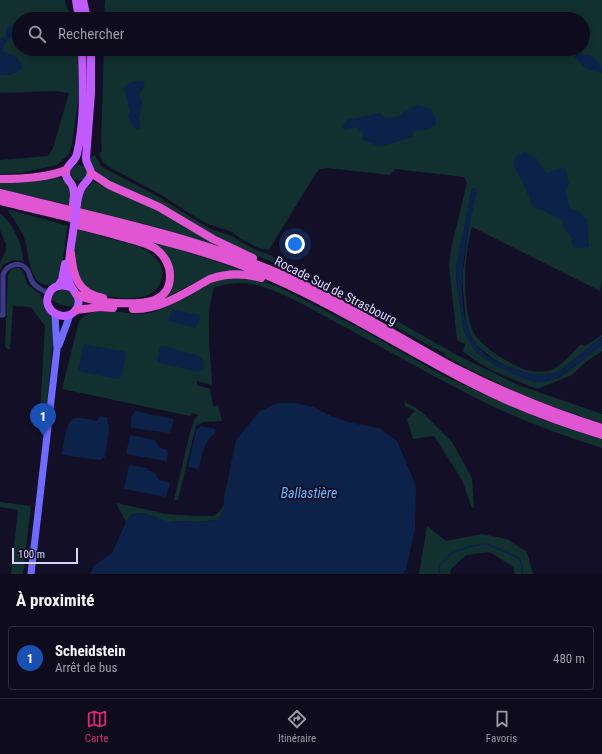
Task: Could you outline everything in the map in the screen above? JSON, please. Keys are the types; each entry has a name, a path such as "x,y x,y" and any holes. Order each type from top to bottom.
{"highway":[{"path":"0,179 40,176 66,170"},
{"path":"91,173 109,185 158,207 213,239 284,275"},
{"name":"Rocade Sud de Strasbourg","path":"0,193 186,240 229,254 284,275 349,307 479,380 534,404 602,428"},
{"name":"Rocade Sud de Strasbourg","path":"0,200 183,246 244,266 301,291 334,308 470,383 538,413 602,434"},
{"path":"0,204 134,240 151,246 164,256 169,267 170,277 168,287 162,295 153,301 141,304 96,301 87,299 75,291"},
{"path":"71,253 73,271 81,286 87,291 100,297 118,300 141,300 155,295 165,283 166,276 164,266 158,256 152,251 134,243 80,226"},
{"path":"73,313 100,307 150,308 169,301 210,279 231,274 254,276 301,291"}],"main road":[{"path":"76,0 78,12"},
{"path":"83,0 86,12"},
{"path":"82,56 84,108 77,154 73,162 66,170 66,178 72,184 79,186 83,185"},
{"path":"58,286 64,270 75,204 83,185 89,180 91,173 86,164 91,93 90,56"},
{"path":"73,162 77,161 86,164"},
{"path":"72,184 75,204"},
{"path":"57,349 79,302 69,280 71,231"},
{"path":"73,313 63,316 55,315 48,306 47,300 49,294 58,286 66,285 75,291"},
{"path":"31,574 57,349 55,315"}],"street":[{"path":"2,315 3,275 4,271 11,265 20,265 25,267 28,270 33,284 49,294"}],"green space":[{"path":"0,0 65,0 69,12 12,12 12,56 78,56 80,87 72,144 69,154 57,165 20,173 0,174 0,160 48,156 53,148 69,93 56,91 0,93"},
{"path":"105,0 602,0 602,279 600,291 472,227 467,251 465,292 469,318 475,335 495,354 527,370 551,370 563,362 581,344 585,346 602,335 602,337 561,370 555,373 541,375 530,374 506,366 492,358 477,346 466,323 462,279 474,188 472,189 456,268 464,331 476,352 495,365 534,382 558,378 602,345 602,351 586,362 572,375 538,389 509,378 478,363 463,351 465,344 457,340 449,266 451,249 467,183 464,177 395,169 390,175 328,168 320,169 316,173 269,250 258,248 232,232 205,223 158,193 109,167 103,162 99,153 102,151 104,56 590,56 590,12 104,12"},
{"path":"95,155 100,165 106,169 157,196 210,229 232,236 258,251 268,254 337,287 457,355 518,385 602,414 602,423 543,403 494,381 445,356 445,354 287,269 238,247 113,184 97,174 89,158"},
{"path":"76,165 82,165 87,170 85,179 82,181 76,181 71,176 71,170"},
{"path":"61,178 70,189 70,205 0,189 0,180"},
{"path":"94,182 147,204 218,245 218,247 152,226 80,208 83,190"},
{"path":"7,209 68,226 61,270 55,283 46,285 40,283 36,279 31,269 23,235"},
{"path":"0,213 9,223 19,241 23,261 13,260 3,265 0,270 0,263 6,250 6,244 0,230"},
{"path":"76,229 140,247 153,255 159,262 162,272 159,286 152,293 137,298 104,295 91,290 79,280 74,266 74,241"},
{"path":"150,242 161,244 239,269 238,271 219,273 209,277 160,301 172,276"},
{"path":"16,268 23,271 27,284 40,294 45,304 45,309 53,319 54,331 46,414 40,413 45,326 31,307 13,306 10,349 7,349 5,346 8,274 11,269"},
{"path":"227,277 252,278 279,287 359,328 442,375 543,420 602,439 602,448 568,437 502,411 287,296 252,284 230,284 217,287 215,286 210,308 209,334 212,385 197,381 197,385 210,389 213,406 218,405 222,421 203,422 196,426 178,500 174,500 190,433 194,420 198,415 192,413 190,416 62,389 79,321 85,316 100,311 141,314 150,313 177,302 201,287"},
{"path":"62,289 71,292 75,300 73,307 61,305 52,300 54,294"},
{"path":"404,401 424,414 452,442 472,478 474,507 472,508 462,480 434,436 413,439 407,419 415,411 405,406"},
{"path":"0,502 31,506 23,574 11,574 18,510 0,507"},
{"path":"116,503 167,514 214,516 224,505 224,511 218,520 195,522 176,521 169,523 143,513 132,514 126,522"},
{"path":"427,526 446,541 482,534 507,539 527,552 533,574 515,574 513,567 490,552 466,555 451,569 450,574 419,574"}],"water":[{"path":"12,26 12,36 4,45 3,51 18,58 22,67 20,71 10,75 0,75 0,39 6,36 7,28"},
{"path":"573,56 590,56 594,58 601,65 602,74 585,67"},
{"path":"145,82 144,87 139,94 142,102 139,118 140,128 138,130 135,129 128,117 130,112 124,88 130,83"},
{"path":"418,105 431,109 436,125 428,129 414,131 412,137 379,147 362,139 363,133 357,127 345,130 342,127 347,120 380,113 386,118 397,117"},
{"path":"525,152 536,158 546,173 562,168 566,169 569,184 566,192 569,207 581,213 587,220 589,247 573,247 571,237 564,228 563,221 533,207 523,183 513,165 516,156"},
{"path":"474,188 477,190 469,227 463,269 462,290 468,329 476,345 494,360 504,365 526,373 544,375 561,370 602,337 602,345 566,373 550,381 534,382 495,365 476,352 464,331 456,268 472,189"},
{"path":"172,309 199,315 200,319 198,325 195,328 168,321"},
{"path":"84,344 126,352 122,376 118,379 81,372 78,369"},
{"path":"160,346 199,356 203,360 204,369 198,372 157,362"},
{"name":"Ballastière","path":"278,403 295,403 313,407 331,416 351,423 379,428 397,441 416,486 415,529 406,569 403,574 90,574 94,566 112,553 126,522 132,514 143,513 169,522 218,520 224,511 224,498 236,440 260,411"},
{"path":"135,411 174,419 170,433 131,428 131,417"},
{"path":"100,416 107,417 109,429 105,457 100,460 62,455 69,423 75,418 97,421"},
{"path":"201,426 216,429 215,433 205,445 199,469 188,467 196,430"},
{"path":"130,435 155,440 159,447 167,450 167,461 126,454"},
{"path":"129,465 148,468 148,470 155,473 159,480 170,483 166,497 124,489"}],"waterway":[{"path":"439,574 440,565 452,553 472,546 487,544 519,558 522,566 522,574"}],"place":[{"name":"Scheidstein","path":"43,436"}]}
